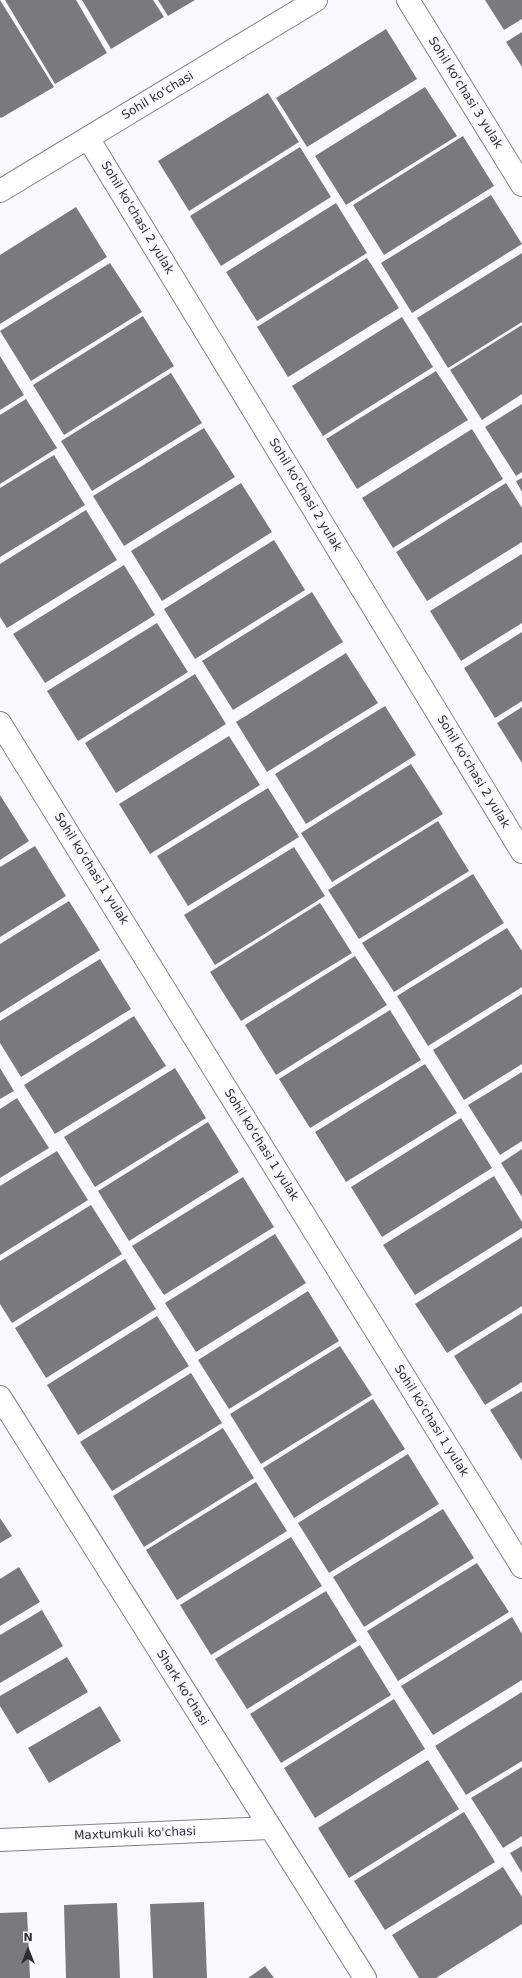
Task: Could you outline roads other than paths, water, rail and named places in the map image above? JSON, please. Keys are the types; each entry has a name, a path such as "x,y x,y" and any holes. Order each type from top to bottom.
{"street":[{"name":"Sohil ko'chasi","path":"0,192 316,0"},
{"name":"Sohil ko'chasi 3 yulak","path":"408,0 522,185"},
{"name":"Sohil ko'chasi 2 yulak","path":"88,138 522,852"},
{"name":"Sohil ko'chasi 1 yulak","path":"0,723 522,1567"},
{"name":"Shark ko'chasi","path":"0,1397 269,1828 365,1978"},
{"name":"Mаxtumkuli ko'chasi","path":"0,1840 269,1828"}]}
